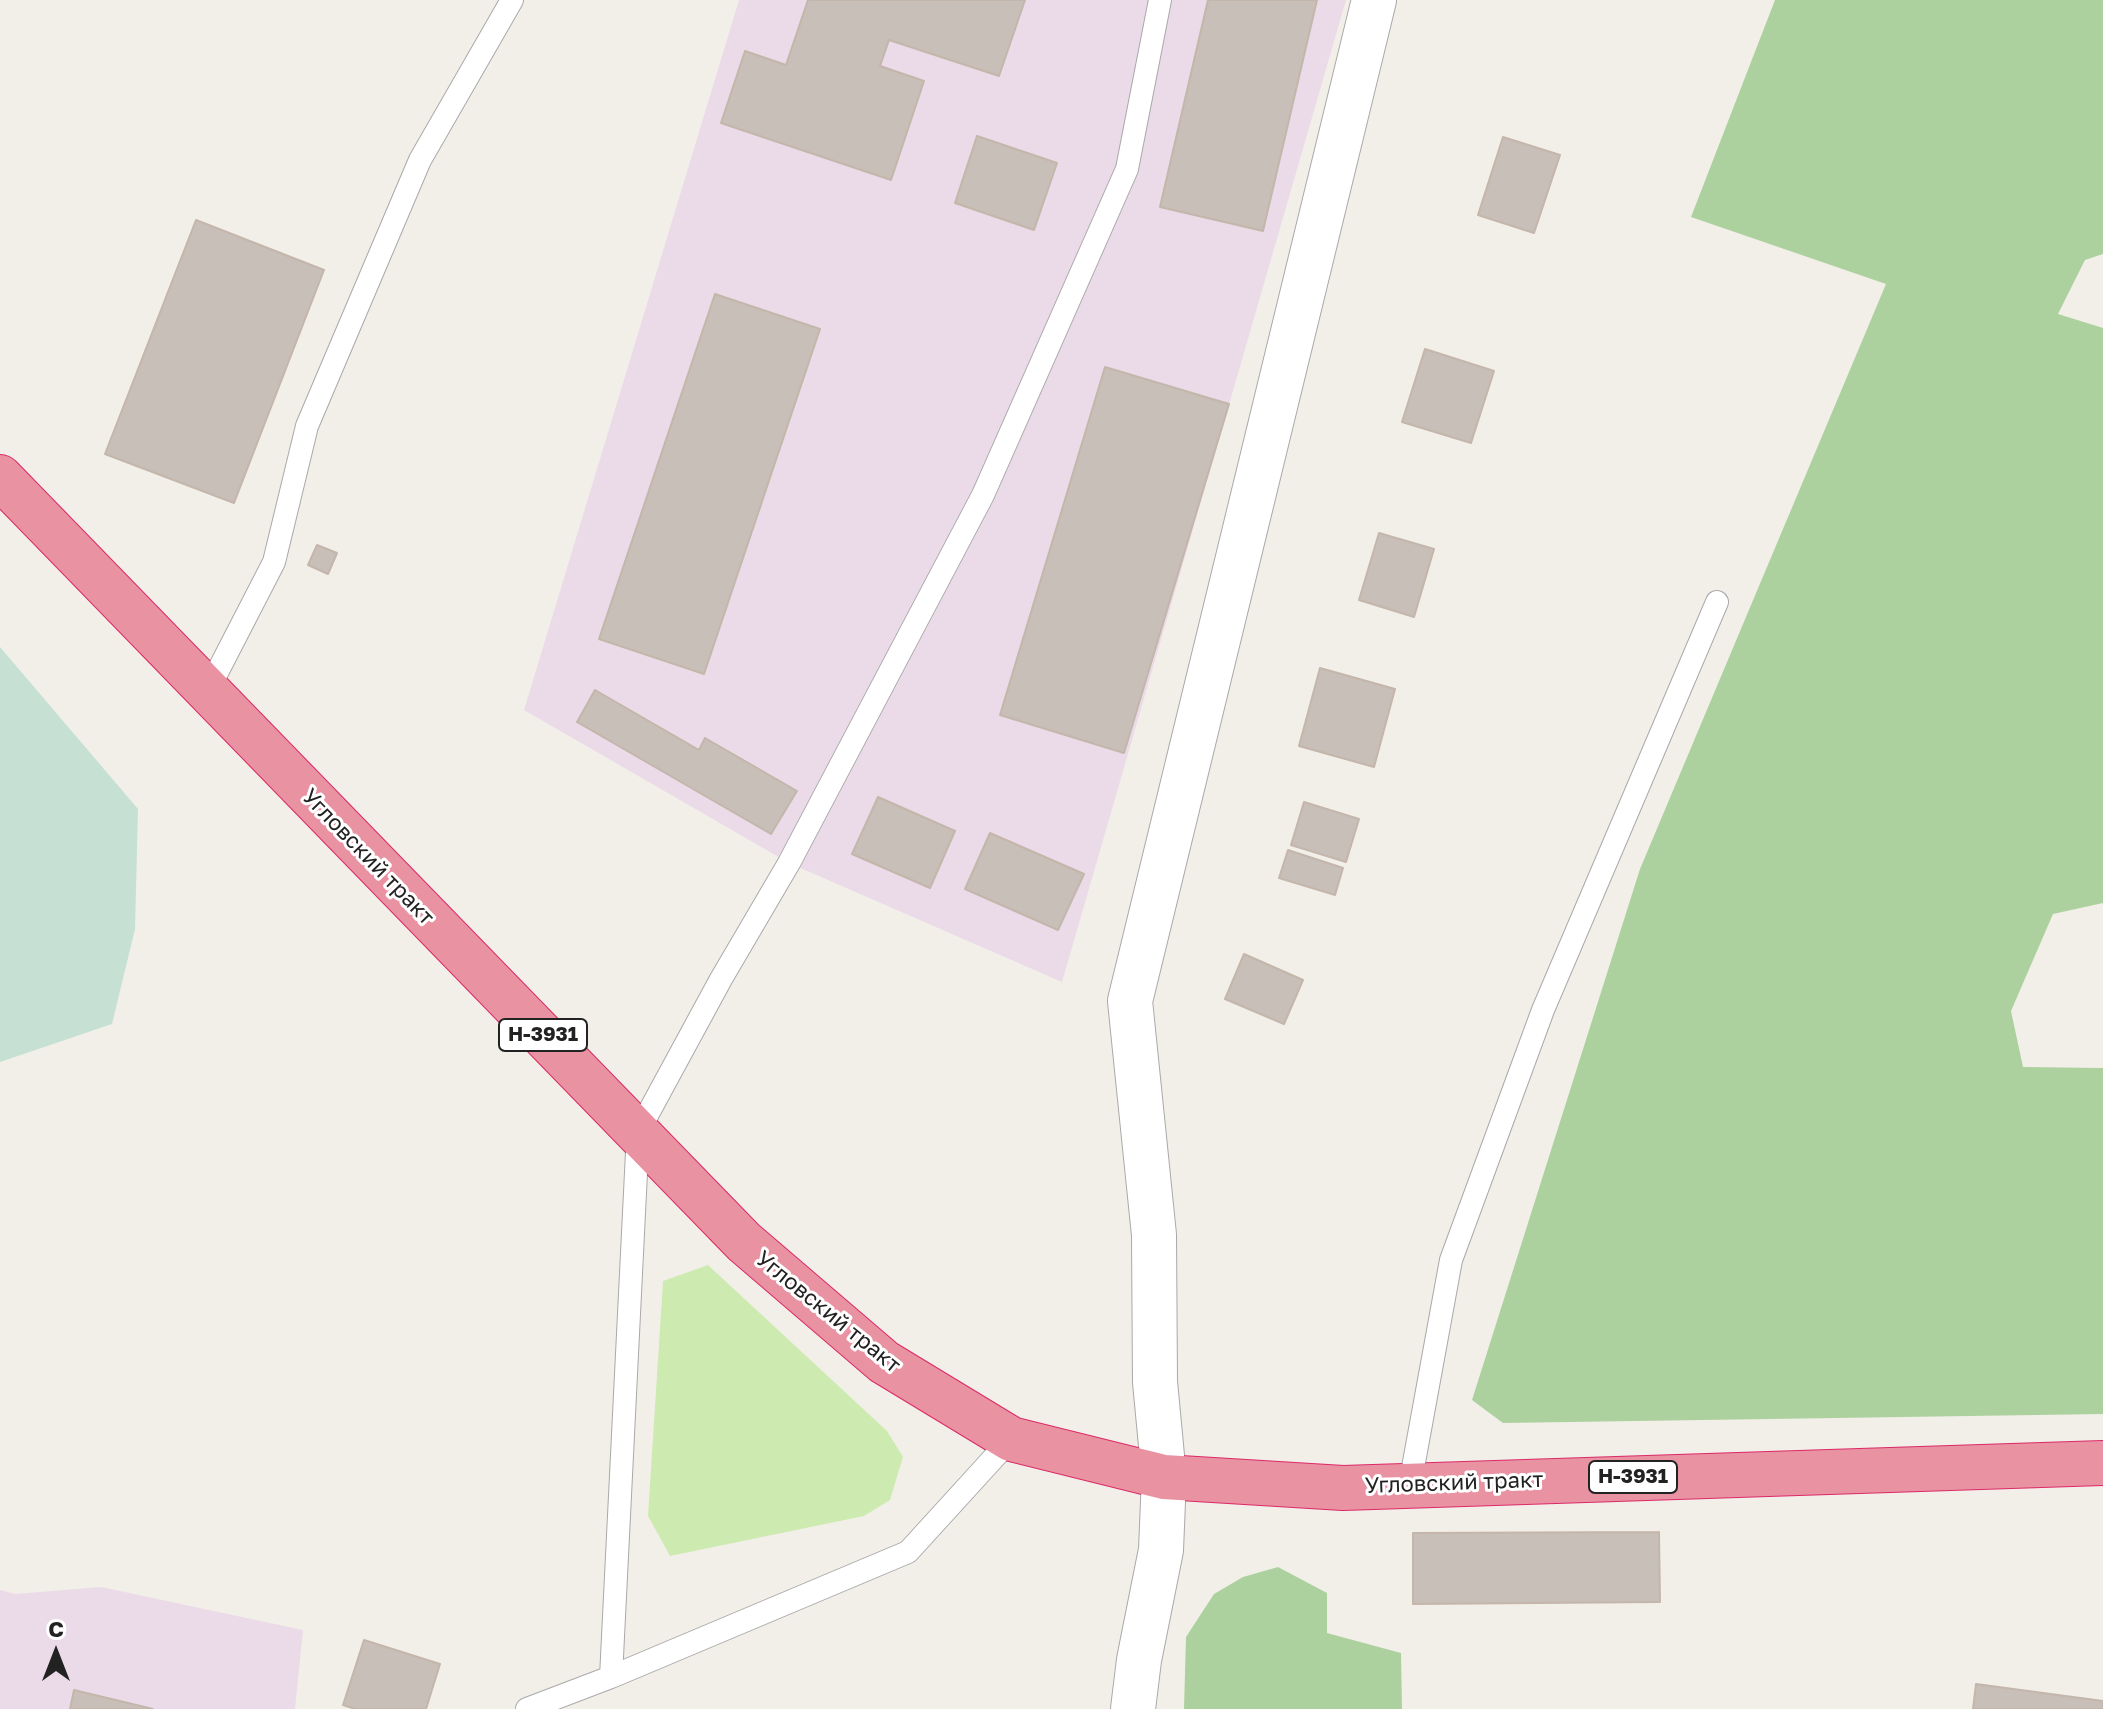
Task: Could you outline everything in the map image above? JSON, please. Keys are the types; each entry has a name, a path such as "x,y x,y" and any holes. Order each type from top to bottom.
{"highway":[{"name":"Угловский тракт","path":"0,477 744,1242 884,1362 1011,1439 1164,1477 1343,1488 2103,1463"}],"street":[{"path":"1133,1709 1139,1660 1161,1550 1164,1477 1155,1382 1154,1235 1130,1001 1374,0"}],"lane":[{"path":"207,692 274,562 307,426 420,160 512,0"},
{"path":"611,1677 638,1132 721,979 789,863 983,495 1127,169 1160,0"},
{"path":"1410,1484 1451,1260 1543,1010 1717,602"},
{"path":"527,1709 611,1677 908,1552 1011,1439"}],"shaded area":[{"path":"739,0 1346,0 1062,982 789,863 524,710"},
{"path":"101,1587 303,1630 295,1709 0,1709 0,1590 16,1594"}],"green space":[{"path":"1775,0 2103,0 2103,254 2085,260 2058,314 2103,328 2103,903 2053,914 2011,1011 2023,1067 2103,1068 2103,1414 1503,1423 1472,1400 1640,869 1886,284 1691,217"},
{"path":"0,647 138,809 135,929 112,1024 0,1062"},
{"path":"708,1265 887,1431 903,1457 890,1500 864,1516 670,1556 648,1516 663,1281"},
{"path":"1278,1567 1327,1593 1327,1633 1401,1653 1402,1709 1184,1709 1186,1637 1214,1594 1243,1577"}],"building":[{"path":"808,0 1025,0 999,76 889,40 880,66 924,81 891,180 721,123 745,51 786,65"},
{"path":"1208,0 1317,0 1263,231 1160,207"},
{"path":"977,136 1057,163 1034,230 955,203"},
{"path":"1503,137 1560,155 1534,233 1478,215"},
{"path":"196,220 324,270 234,503 105,454"},
{"path":"715,294 820,329 704,674 599,639"},
{"path":"1425,349 1494,371 1471,443 1402,422"},
{"path":"1105,367 1229,404 1124,753 1000,715"},
{"path":"1379,533 1434,549 1414,617 1359,600"},
{"path":"317,545 337,553 328,574 308,565"},
{"path":"1320,668 1395,689 1374,767 1299,746"},
{"path":"595,690 699,750 705,738 797,791 771,834 577,722"},
{"path":"878,797 955,831 930,888 852,854"},
{"path":"1304,802 1359,819 1346,862 1291,845"},
{"path":"990,833 1084,874 1058,930 965,889"},
{"path":"1288,850 1343,868 1335,895 1279,878"},
{"path":"1244,954 1303,980 1284,1024 1225,999"},
{"path":"1659,1532 1660,1602 1413,1604 1413,1533"},
{"path":"364,1640 440,1664 426,1709 355,1709 343,1705"},
{"path":"1976,1684 2103,1701 2103,1709 1973,1709"},
{"path":"74,1690 153,1709 70,1709"}]}
